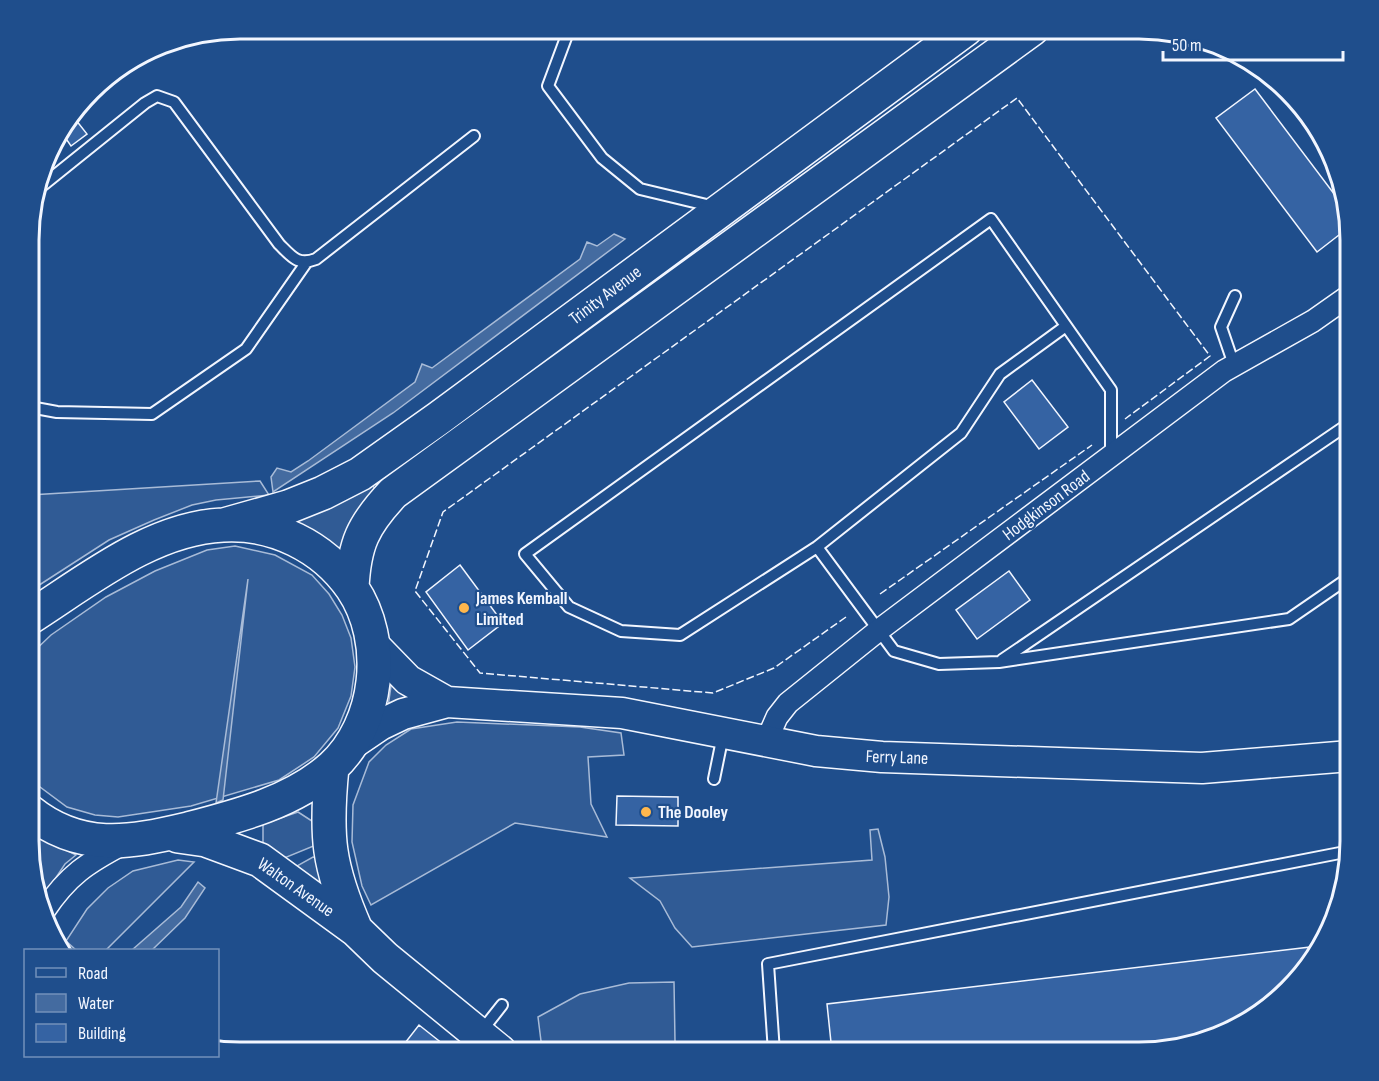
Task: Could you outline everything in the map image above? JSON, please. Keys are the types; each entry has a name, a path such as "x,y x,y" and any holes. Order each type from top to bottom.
{"main road":[{"name":"Trinity Avenue","path":"224,525 288,507 360,474 952,39"},
{"name":"Trinity Avenue","path":"352,588 357,547 363,528 393,493 1018,39"},
{"path":"39,612 130,555 189,530 224,525 262,528 286,534 311,548 352,588 372,643 374,675 368,711 342,755 302,789 267,805 230,818 129,842 89,840 64,834 39,818"},
{"name":"Walton Avenue","path":"342,755 328,809 332,863 356,930"},
{"name":"Walton Avenue","path":"164,834 206,840 260,860 356,930 385,958 487,1042"}],"street":[{"name":"Hodgkinson Road","path":"766,742 777,717 788,703 879,630 1234,365 1313,321 1340,302"},
{"name":"Ferry Lane","path":"372,643 408,680 447,702"},
{"name":"Ferry Lane","path":"342,755 380,725 447,702 589,709 648,718 816,751 870,756 1202,768 1340,757"},
{"path":"49,903 60,886 74,872 129,842"}],"lane":[{"path":"566,39 548,86 602,158 640,189 721,209"},
{"path":"48,181 145,103 157,96 174,102 279,244 295,261 306,263 316,259 474,136"},
{"path":"1066,326 1000,374 961,433 817,547 680,635 621,631 569,606 525,554 991,219 1111,390 1111,456"},
{"path":"39,409 57,412 152,414 246,349 306,263"},
{"path":"1234,365 1221,327 1235,296"},
{"path":"999,662 1340,430"},
{"path":"817,547 894,651 939,664 999,662 1289,619 1340,584"},
{"path":"714,779 724,734"},
{"path":"773,1042 768,964 1340,853"},
{"path":"490,1042 502,1005"}],"shaded area":[{"path":"260,481 269,495 216,500 192,505 109,540 39,585 39,494"},
{"path":"372,484 377,493 343,552 328,540 294,521"},
{"path":"235,546 275,555 312,575 329,594 342,615 351,638 355,667 351,696 338,728 314,757 279,780 191,806 118,817 95,815 67,807 39,786 39,646 51,635 106,597 155,571 207,550"},
{"path":"392,679 415,696 388,707"},
{"path":"457,722 580,727 621,733 624,755 588,757 591,804 607,837 515,823 371,905 362,886 352,842 353,805 369,762 386,745 411,729"},
{"path":"298,812 315,823 316,845 282,859 263,845 263,824"},
{"path":"878,829 885,857 889,897 886,925 692,947 675,928 660,901 630,878 872,860 870,830"},
{"path":"39,836 76,855 65,864 46,893 39,855"},
{"path":"313,857 319,858 324,880 315,883 295,867"},
{"path":"178,860 194,862 107,949 75,949 66,941 87,909 108,888 133,871"},
{"path":"674,982 676,1042 542,1042 538,1017 580,994 629,983"}],"water":[{"path":"614,234 625,239 393,413 273,492 271,477 277,468 291,472 308,461 415,382 422,364 432,368 580,259 587,242 597,246"},
{"path":"248,579 223,800 216,803"},
{"path":"198,882 205,888 185,918 153,949 133,949 181,907"}],"building":[{"path":"1255,89 1335,195 1340,235 1317,252 1216,118"},
{"path":"77,122 87,134 71,146 66,139"},
{"path":"1032,380 1068,427 1039,449 1004,402"},
{"name":"James Kemball Limited","path":"460,565 503,623 468,650 426,592"},
{"path":"1009,571 1030,600 977,639 956,610"},
{"path":"617,796 678,797 678,826 616,825"},
{"path":"1310,947 1299,964 1262,1001 1216,1027 1166,1040 1139,1042 831,1042 827,1004"},
{"path":"419,1025 440,1042 406,1042"}],"fence":[{"path":"846,617 774,668 713,693 480,673 415,591 443,512 1017,98 1210,356 1125,419"},
{"path":"880,594 1092,445"}],"place":[{"name":"James Kemball Limited","path":"464,608"},
{"name":"The Dooley","path":"646,812"}]}
